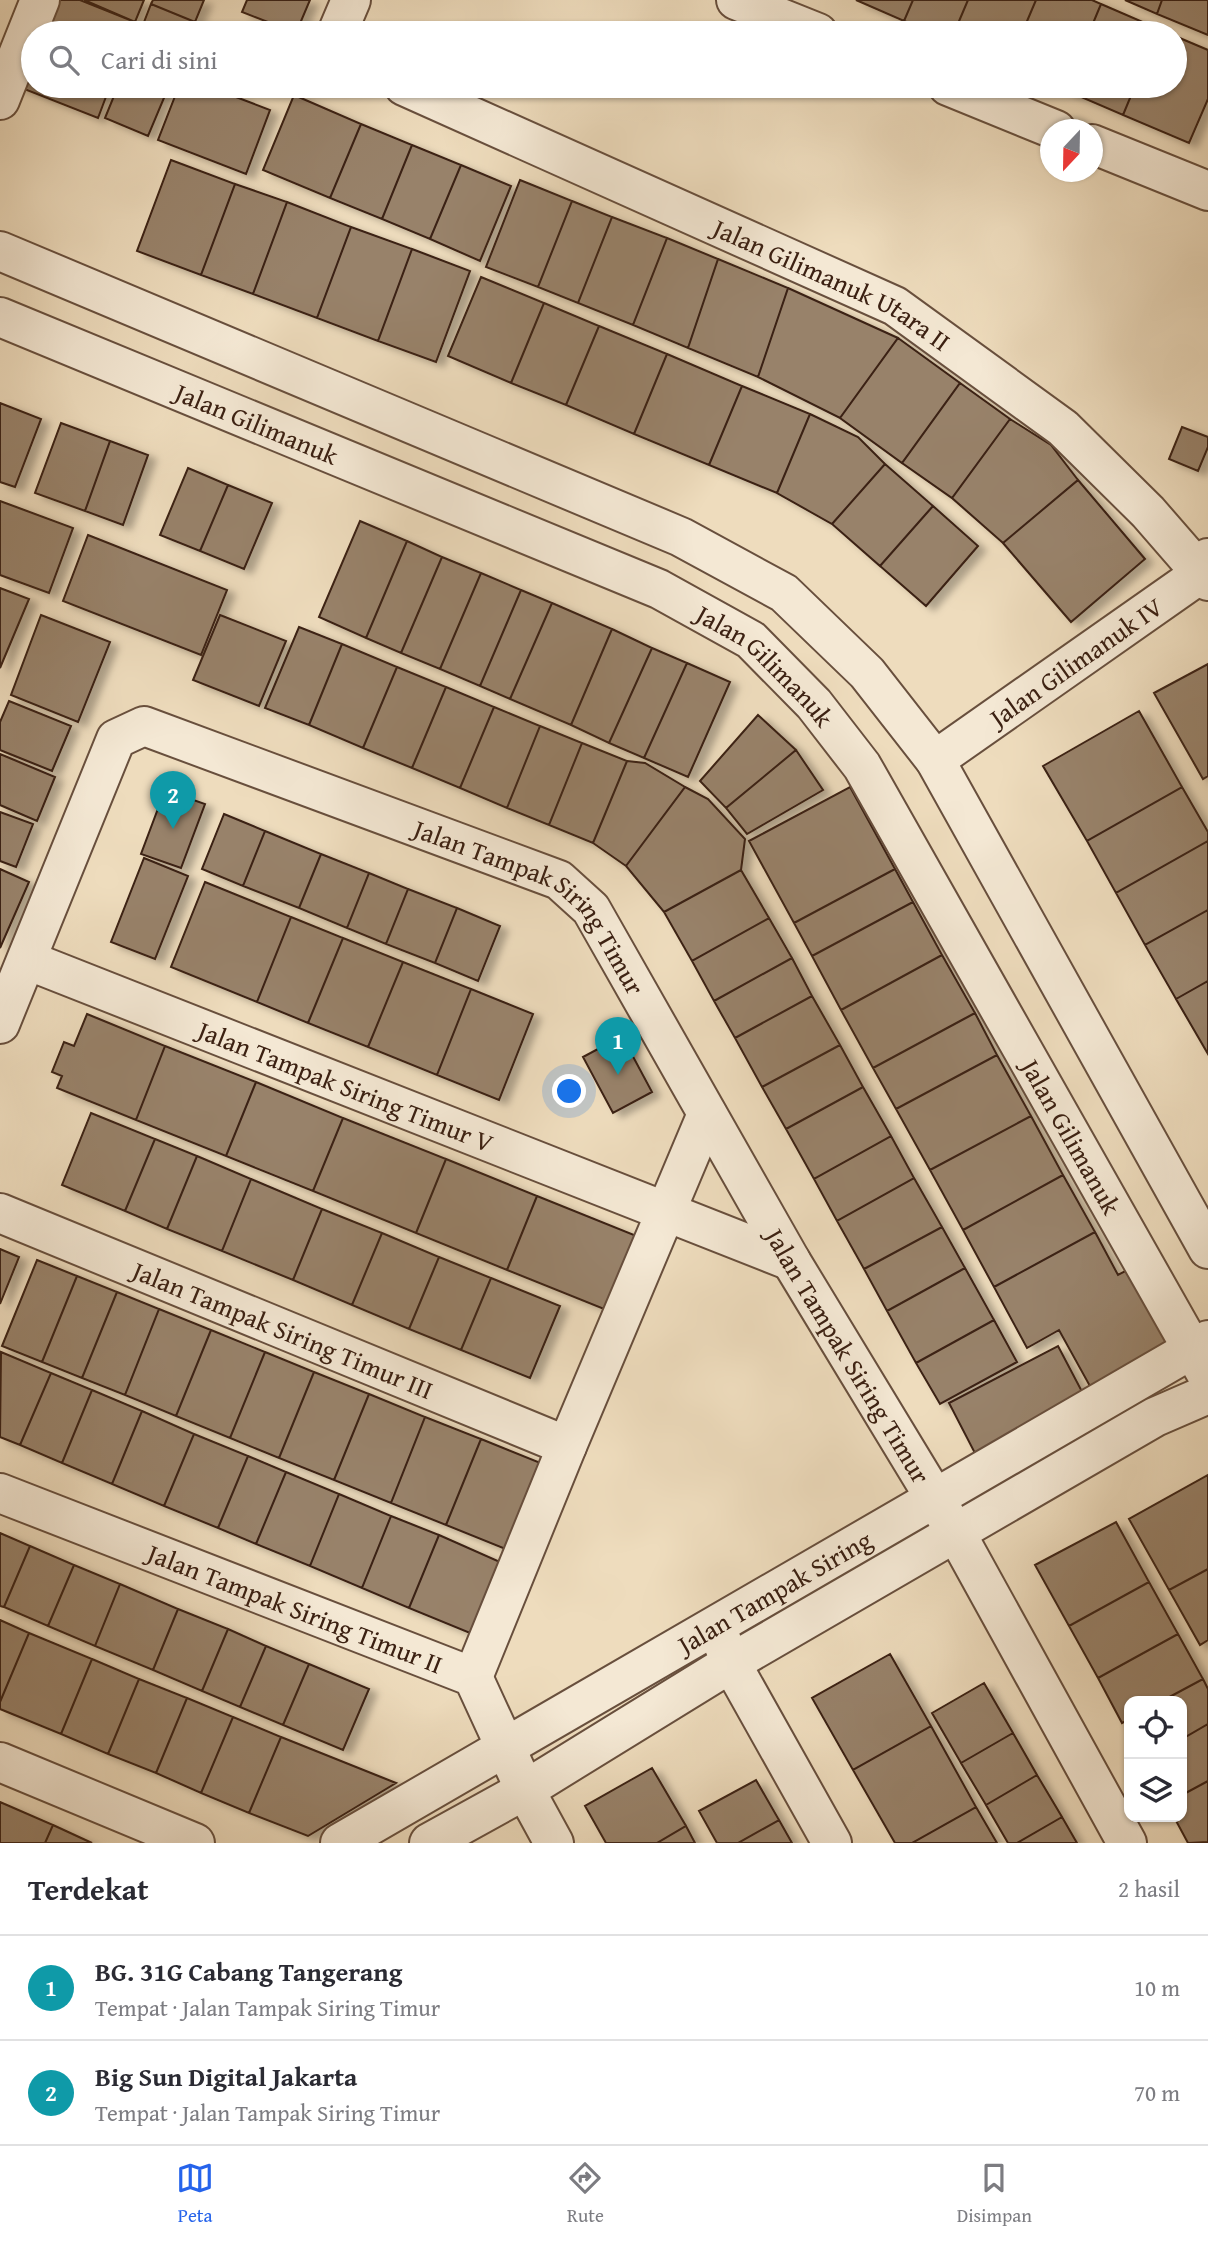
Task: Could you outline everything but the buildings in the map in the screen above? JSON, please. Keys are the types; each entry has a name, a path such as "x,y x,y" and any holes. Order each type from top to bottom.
{"street":[{"path":"32,21 40,0"},
{"path":"342,21 351,0"},
{"path":"736,0 788,21"},
{"path":"0,100 21,48"},
{"name":"Jalan Gilimanuk Utara II","path":"431,98 895,306 1063,428 1206,570"},
{"path":"977,98 1040,123"},
{"path":"1103,148 1208,191"},
{"path":"0,251 681,537 784,593 867,673 935,760 1208,1249"},
{"name":"Jalan Gilimanuk","path":"0,317 659,589 751,640 814,704 862,766 1202,1356"},
{"name":"Jalan Gilimanuk IV","path":"935,760 1206,570"},
{"name":"Jalan Tampak Siring Timur","path":"0,1024 116,739 144,726 559,880 591,909 791,1261 956,1533 1128,1843"},
{"name":"Jalan Tampak Siring Timur V","path":"27,960 791,1261"},
{"path":"473,1677 566,1446 707,1114"},
{"name":"Jalan Tampak Siring Timur III","path":"0,1213 566,1446"},
{"name":"Jalan Tampak Siring","path":"340,1843 935,1497 1202,1356"},
{"name":"Jalan Tampak Siring","path":"429,1843 525,1790 731,1663 1155,1417 1208,1394"},
{"name":"Jalan Tampak Siring Timur II","path":"0,1493 473,1677 525,1790 554,1843"},
{"path":"715,1625 731,1663 832,1843"},
{"path":"0,1762 195,1843"}],"place":[{"name":"Big Sun Digital Jakarta","path":"173,829"},
{"name":"BG. 31G Cabang Tangerang","path":"618,1075"}]}
